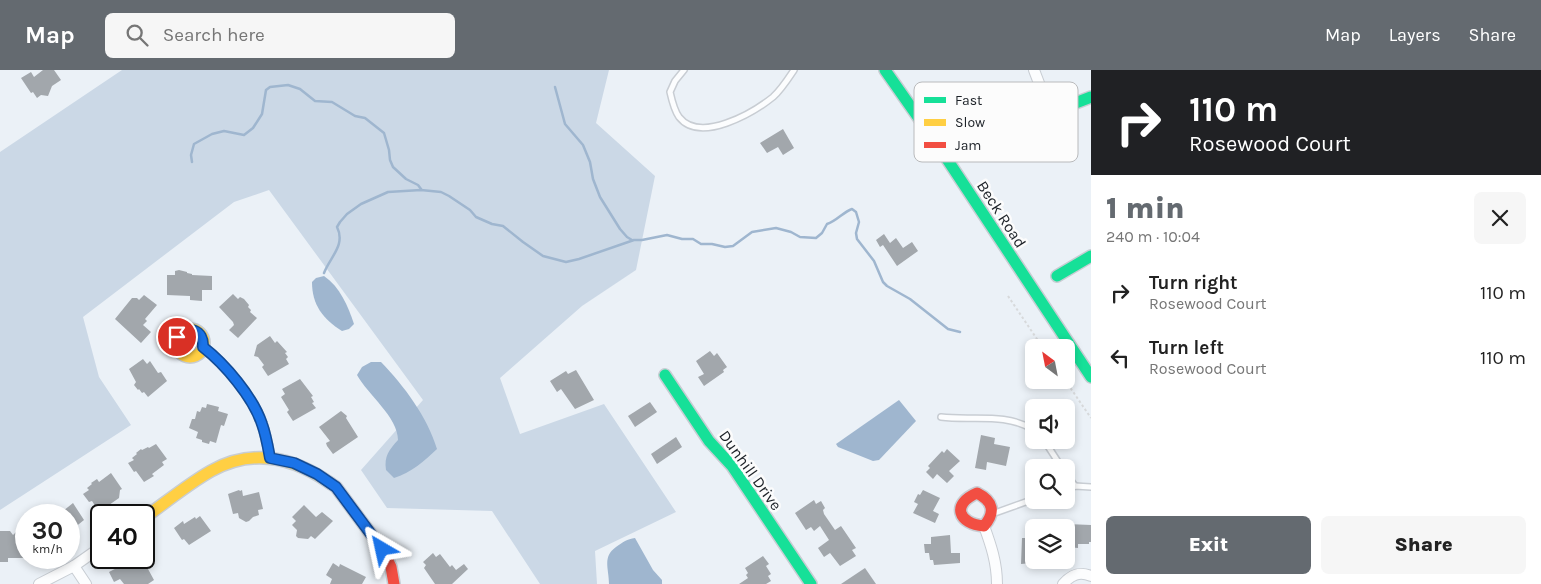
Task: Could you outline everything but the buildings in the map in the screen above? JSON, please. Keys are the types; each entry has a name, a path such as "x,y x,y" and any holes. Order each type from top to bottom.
{"street":[{"name":"Beck Road","path":"885,70 914,111"},
{"path":"1034,70 1039,82"},
{"path":"1078,102 1091,97"},
{"name":"Beck Road","path":"949,162 1091,377"},
{"path":"1058,276 1091,256"},
{"path":"203,347 227,369 256,409 262,424 270,458"},
{"name":"Dunhill Drive","path":"665,375 710,441 732,466 811,584"},
{"path":"155,510 211,471 243,459 270,458 294,463 317,474 336,487 382,549 391,567 394,584"},
{"path":"977,493 985,496 990,502 992,518 984,526 974,526 966,522 961,511 961,504 965,498 977,493"},
{"path":"984,526 992,546 997,584"},
{"path":"39,584 68,569"},
{"path":"76,569 86,584"},
{"path":"1063,584 1069,577 1077,574 1091,576"}],"lane":[{"path":"684,70 675,80 670,92 674,108 680,119 692,126 705,128 718,127 755,109 774,96 794,70"},
{"path":"941,417 956,419 994,417 1025,425"},
{"path":"1075,486 1091,486"},
{"path":"992,514 1025,502"}],"path":[{"path":"1008,296 1037,339"},
{"path":"1071,389 1091,418"}],"shaded area":[{"path":"122,70 609,70 596,123 655,176 636,270 582,306 500,378 520,434 604,404 676,512 595,551 597,584 540,584 492,511 387,508 361,470 423,400 269,190 234,202 83,317 99,377 131,425 0,510 0,152"}],"water":[{"path":"324,276 339,291 346,304 354,324 349,329 342,331 329,322 316,304 312,282 316,278"},
{"path":"371,362 381,362 406,391 421,413 437,449 412,470 394,478 386,470 386,461 390,450 398,440 397,431 388,415 357,375 362,367"},
{"path":"899,400 916,421 879,460 873,461 838,447 836,444"},
{"path":"635,538 653,570 662,580 662,584 609,584 607,563 609,555 623,542"}],"waterway":[{"path":"192,162 191,155 194,144 212,134 224,131 244,135 253,128 262,114 266,90 270,87 288,85 300,89 315,101 332,102 355,116 365,118 384,133 393,167 421,189"},
{"path":"555,87 565,124 583,145 600,197 620,229 632,240"},
{"path":"324,273 340,240 337,227 340,222 347,214 361,204 388,192 421,190 441,192 470,210 476,217 492,224 503,226 543,256 566,262 634,240 667,235 682,239 693,239 701,244 725,247 733,246 752,232 776,228 791,232 800,237 816,238 822,233 827,224 852,209 856,212 859,222 856,233 857,239 874,261 883,282 910,299 948,329 960,332"}],"traffic: fast":[{"path":"885,70 914,111"},
{"path":"1078,102 1091,97"},
{"path":"949,162 1091,377"},
{"path":"1057,276 1091,256"},
{"path":"665,375 709,441 732,466 811,584"}],"traffic: slow":[{"path":"190,329 200,333 204,343 200,353 190,357 180,353 176,343 180,333 190,329"},
{"path":"155,510 202,476 226,464 242,460 257,458 287,462 302,467 330,483"}],"traffic: jam":[{"path":"330,483 336,487 382,549 391,567 394,584"},
{"path":"977,493 987,500 991,507 990,516 984,526 968,522 961,513 963,503 977,493"}],"route":[{"path":"177,337 185,330 199,332 203,340 203,347 216,356 256,409 262,424 270,458 294,463 317,474 336,487 382,549"}]}
